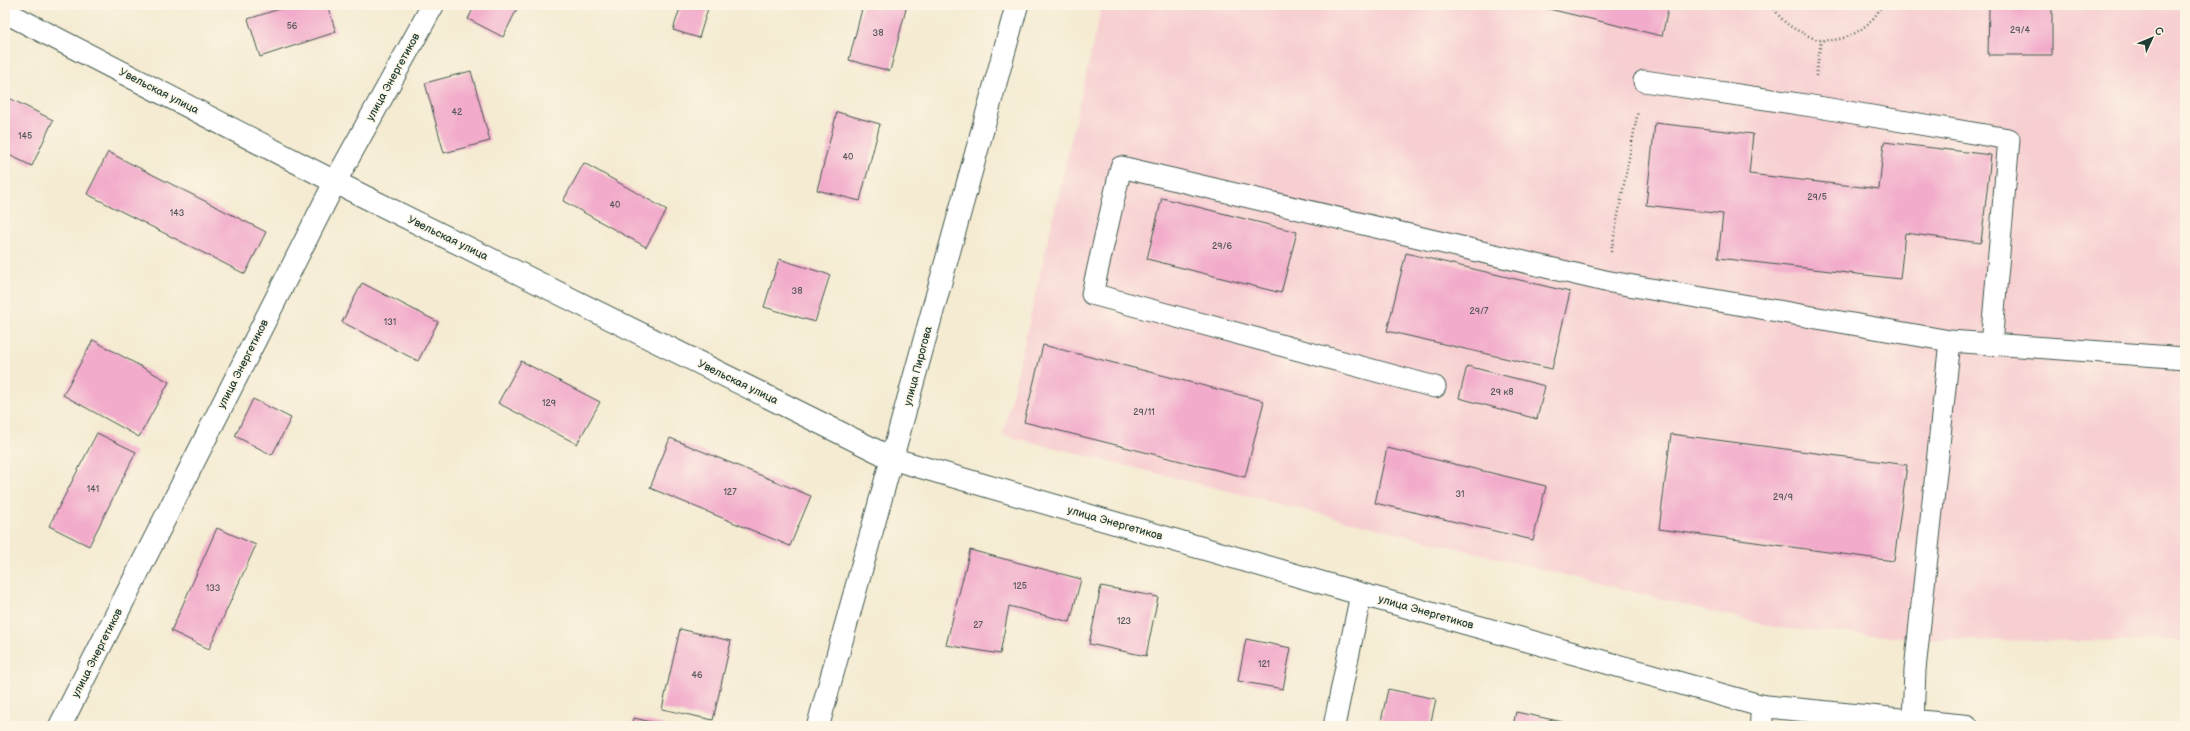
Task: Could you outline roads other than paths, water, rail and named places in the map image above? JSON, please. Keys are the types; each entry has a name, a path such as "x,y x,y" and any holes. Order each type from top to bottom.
{"street":[{"name":"улица Энергетиков","path":"60,726 335,182 433,5"},
{"name":"улица Пирогова","path":"818,726 893,459 1017,5"},
{"name":"Увельская улица","path":"5,12 335,182 893,459"},
{"name":"улица Энергетиков","path":"893,459 1361,594 1761,716 1913,721 1968,726"}],"lane":[{"path":"1644,81 1812,106 2009,139 1991,345"},
{"path":"1435,387 1092,294 1121,167 1605,282 1950,341 2185,358"},
{"path":"1913,721 1916,670 1950,341"},
{"path":"1334,726 1361,594"}]}
